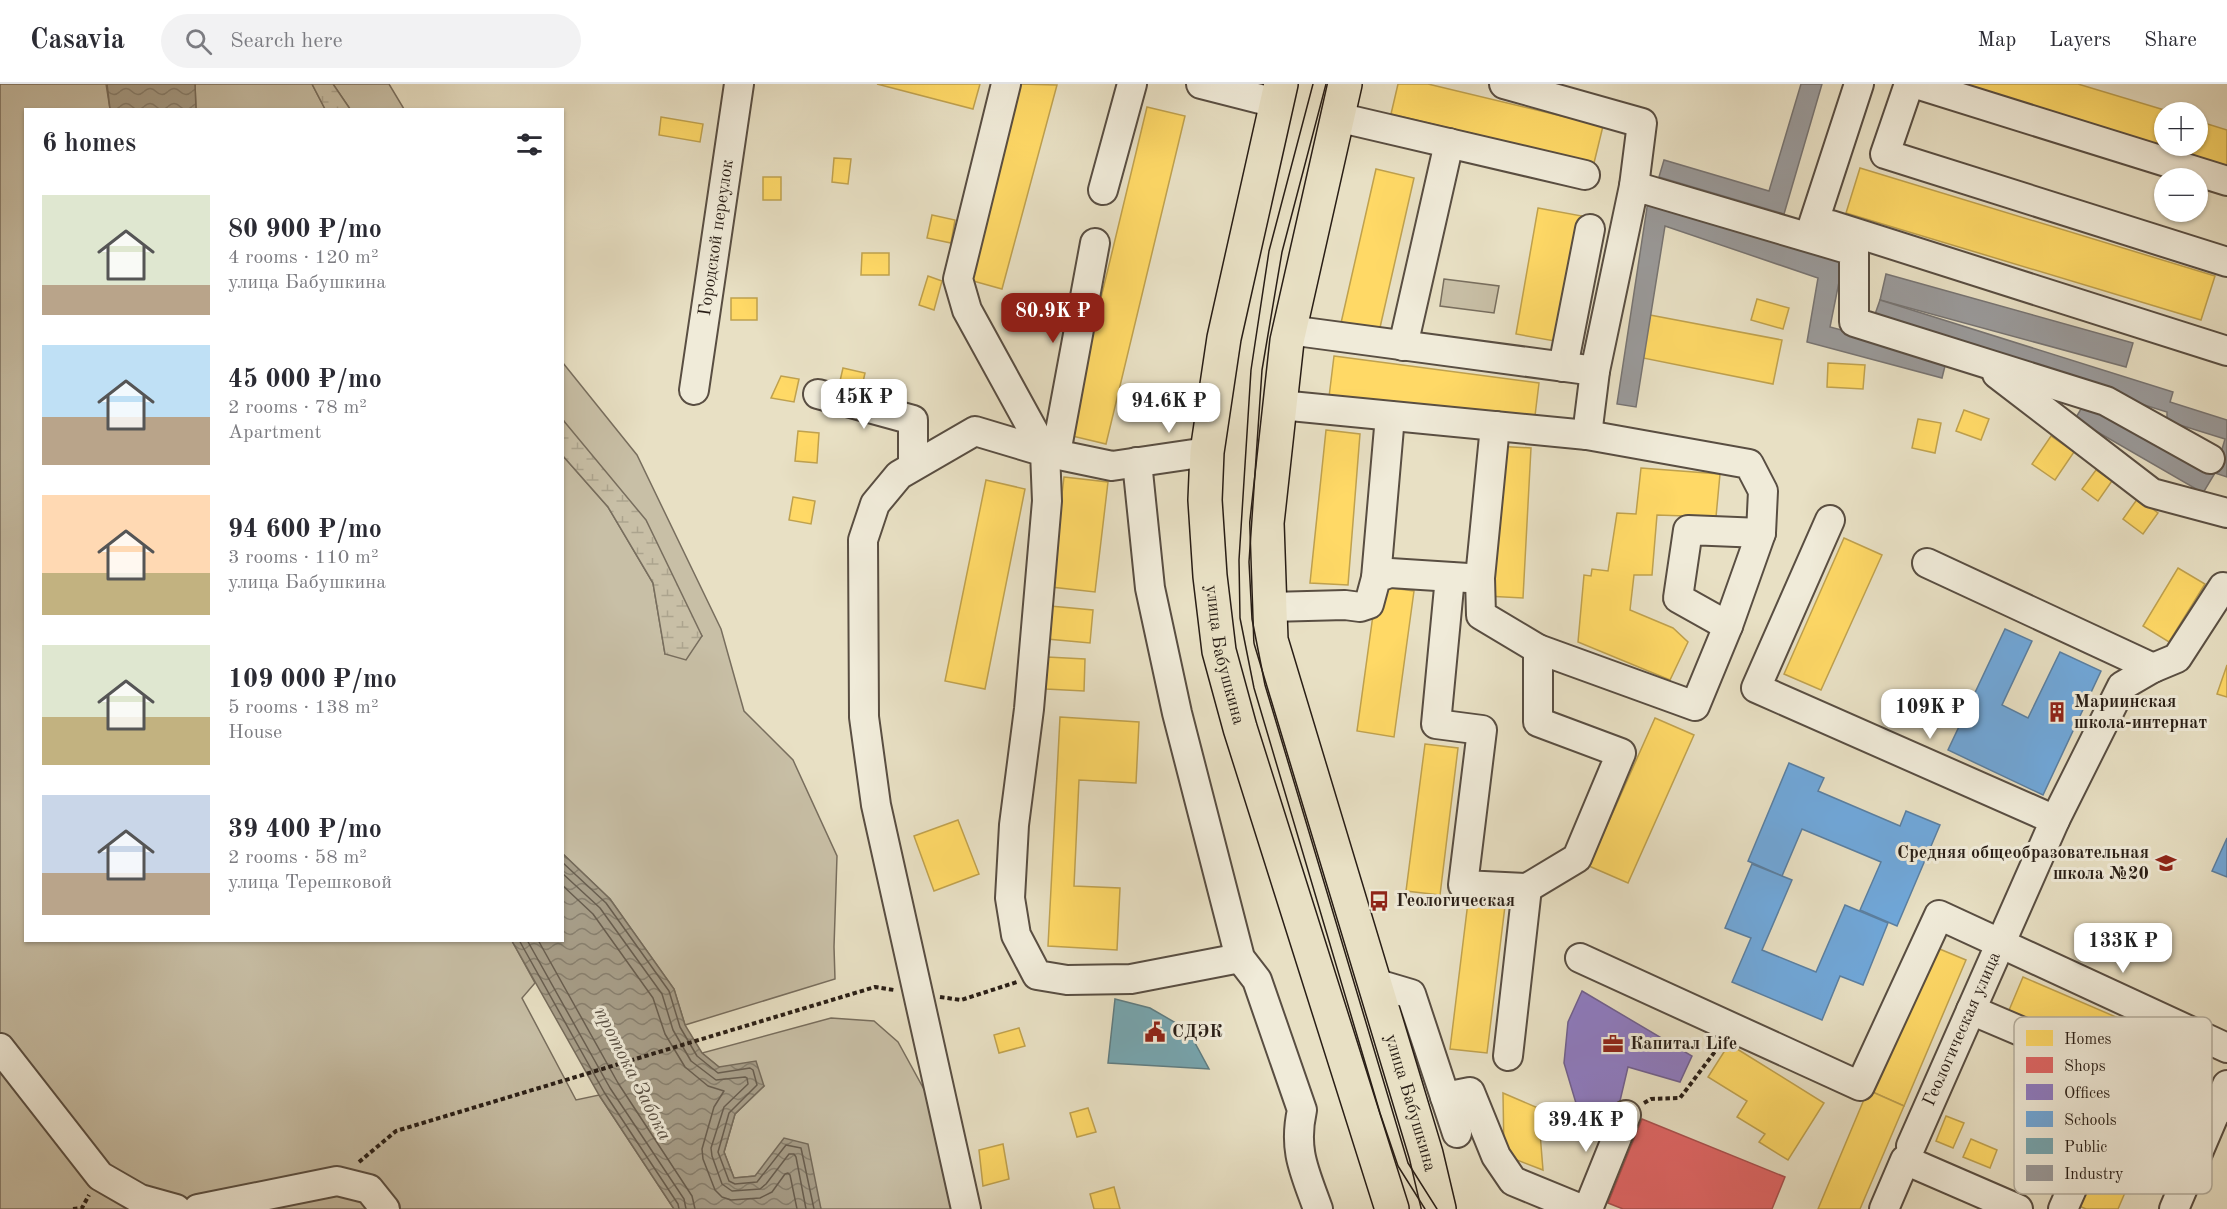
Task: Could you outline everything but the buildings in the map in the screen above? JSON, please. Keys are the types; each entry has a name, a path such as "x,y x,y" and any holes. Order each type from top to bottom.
{"main road":[{"name":"улица Бабушкина","path":"1345,84 1289,330 1267,523 1271,640 1426,1154 1439,1209"},
{"name":"улица Бабушкина","path":"1278,94 1224,338 1207,452 1205,500 1210,576 1219,651 1239,728 1392,1209"},
{"path":"1426,1154 1461,1209"},
{"path":"1379,1167 1409,1209"}],"street":[{"name":"Городской переулок","path":"694,390 739,84"},
{"path":"1006,84 958,279 967,310 1051,453"},
{"path":"1103,190 1132,84"},
{"path":"1201,84 1278,94"},
{"path":"1504,84 1642,123 1634,186 1595,371 1587,435"},
{"path":"1812,228 1859,84"},
{"path":"1909,84 1884,154 2227,262"},
{"path":"1916,84 2227,181"},
{"path":"1337,117 1585,175"},
{"path":"1403,345 1449,143"},
{"path":"1634,186 1812,228 2227,351"},
{"path":"1812,228 1854,252 1854,322 2106,401 2210,459"},
{"path":"1563,367 1590,229"},
{"path":"1095,243 1051,453 1029,709 1014,825 1010,898 1016,935 1037,975 1068,980 1131,979 1240,958"},
{"path":"1289,330 1595,371"},
{"path":"1981,362 2152,493 2227,513"},
{"path":"818,394 914,420 914,465"},
{"path":"1280,405 1390,416 1495,426 1587,435 1749,464 1763,491 1761,533 1728,626 1695,706 1538,650 1481,615 1480,578 1495,426"},
{"path":"1270,607 1345,605 1360,607 1370,604 1376,578 1390,416"},
{"path":"966,1209 876,806 864,717 863,540 875,504 899,475 975,431 1051,453 1112,466 1207,452"},
{"path":"1137,462 1150,588 1177,713 1240,958 1257,980 1302,1110 1298,1128 1299,1157 1318,1209"},
{"path":"1830,520 1756,688 2055,820"},
{"path":"1728,626 1678,598 1688,530 1761,533"},
{"path":"1927,562 2153,668"},
{"path":"1376,578 1390,573 1480,578"},
{"path":"1450,577 1436,724 1482,730 1463,885 1527,888 1577,858 1621,753 1538,722 1538,650"},
{"path":"1580,958 1860,1086 1939,915 2000,943 2055,820 2122,686 2153,668 2177,658 2223,587"},
{"path":"1508,1056 1527,888"},
{"name":"Геологическая улица","path":"1911,1146 2000,943 2160,1017"},
{"path":"1374,983 1411,994 1457,1133"},
{"path":"1971,1010 2014,1028"},
{"name":"Геологическая улица","path":"2212,1041 2227,1048"},
{"path":"0,1048 100,1176 140,1199 176,1209"},
{"path":"1445,1097 1470,1092 1496,1156 1513,1181 1581,1209"},
{"path":"2212,1126 2221,1106"},
{"path":"1588,1209 1626,1115"},
{"path":"1884,1209 1905,1160 2018,1209"},
{"path":"198,1209 337,1181 369,1189 385,1209"},
{"path":"2063,1209 2070,1194"},
{"path":"2174,1209 2181,1194"}],"path":[{"path":"396,1131 875,987 961,1000 1037,975"},
{"path":"1626,1115 1651,1099 1680,1098 1733,1028"}],"green space":[{"path":"0,84 106,84 110,108 24,108 24,942 513,942 535,983 522,998 576,1100 599,1095 674,1209 0,1209"},
{"path":"195,84 312,84 324,108 196,108"},
{"path":"312,84 333,84 349,108 324,108"},
{"path":"333,84 389,84 403,108 349,108"},
{"path":"1444,279 1499,286 1494,313 1440,306"},
{"path":"564,364 637,455 721,629 744,711 793,760 837,856 835,979 685,1025 674,989 610,899 564,855 564,457 608,507 653,583 665,654 702,636 564,422"},
{"path":"564,421 646,520 702,636 686,660 665,654 653,583 608,507 564,457"},
{"path":"831,1018 874,1021 898,1042 926,1093 956,1209 821,1209 819,1204 755,1176 734,1178 724,1152 735,1114 764,1086 719,1067 702,1053"}],"water":[{"path":"107,84 195,84 196,108 110,108"},
{"name":"протока Забока","path":"564,855 610,899 674,989 685,1025 702,1053 719,1067 756,1061 764,1086 735,1114 724,1152 734,1178 755,1176 784,1138 808,1144 821,1209 674,1209 599,1095 513,942 564,942"}],"tram line":[{"path":"1313,84 1269,251 1251,370 1239,560 1240,618 1254,688 1380,1113 1398,1166 1425,1209"},
{"path":"1326,84 1282,252 1262,370 1249,562 1252,619 1265,685 1408,1163 1437,1209"}],"place":[{"name":"Мариинская школа-интернат","path":"2057,712"},
{"name":"Средняя общеобразовательная школа №20","path":"2166,863"},
{"name":"Геологическая","path":"1379,901"},
{"name":"СДЭК","path":"1155,1032"},
{"name":"Капитал Life","path":"1613,1044"}]}
